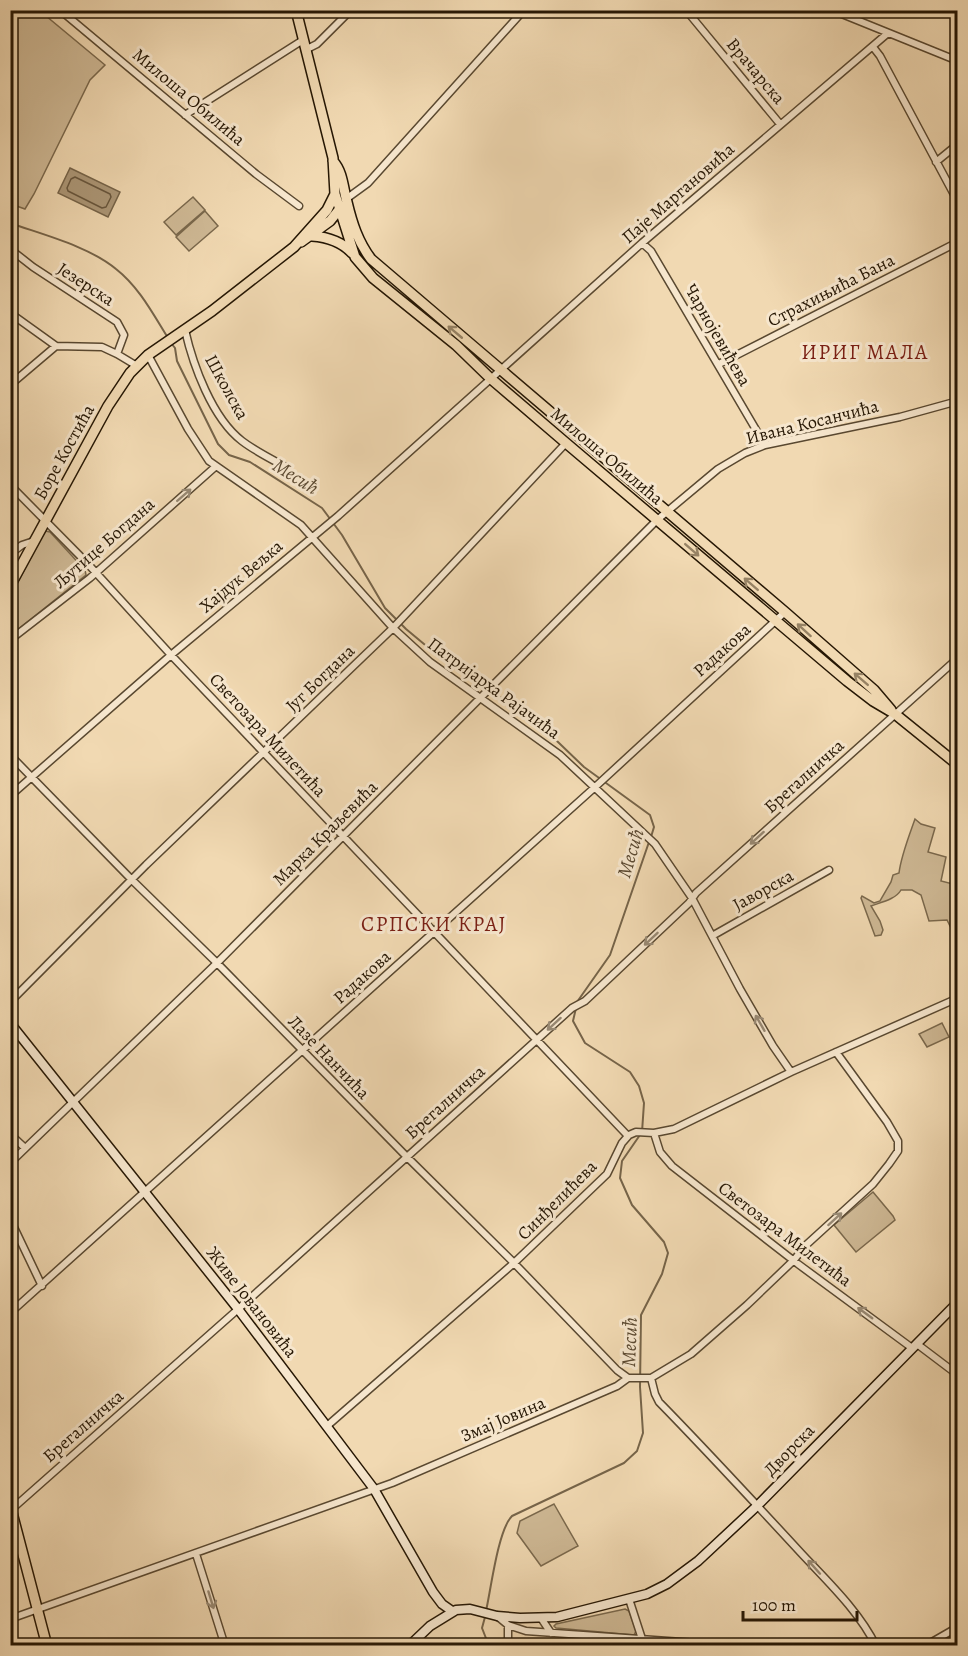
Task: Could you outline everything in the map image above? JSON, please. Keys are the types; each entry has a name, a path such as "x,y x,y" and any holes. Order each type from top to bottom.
{"main road":[{"path":"296,10 333,161"},
{"name":"Милоша Обилића","path":"333,161 339,168 358,239 371,259 785,612 874,690 894,714"},
{"name":"Милоша Обилића","path":"333,161 335,194 355,257 373,278 456,345 566,444 866,697 894,714 954,761"},
{"path":"182,332 258,277 294,247 312,236 340,211 346,199 335,194 327,210 294,247"},
{"path":"312,236 339,242 355,257"},
{"name":"Боре Костића","path":"10,586 108,406 124,381 148,355 182,332"},
{"path":"11,1507 47,1646"}],"street":[{"name":"Милоша Обилића","path":"60,10 256,174 299,206"},
{"path":"305,50 317,44 351,10"},
{"path":"346,199 368,183 524,10"},
{"name":"Врачарска","path":"686,10 780,124"},
{"path":"832,10 957,61"},
{"name":"Паје Маргановића","path":"490,378 642,243 888,33"},
{"path":"185,115 303,40"},
{"path":"873,46 957,202"},
{"path":"936,162 957,144"},
{"name":"Страхињића Бана","path":"718,364 957,242"},
{"name":"Чарнојевићева","path":"642,243 651,251 765,445"},
{"name":"Језерска","path":"10,249 33,267 117,322 124,335 117,354"},
{"path":"10,313 56,346 102,347 137,366"},
{"name":"Школска","path":"182,332 192,359 226,426 242,441 286,467"},
{"path":"10,385 56,346"},
{"name":"Патријарха Рајачића","path":"148,355 201,452 215,467 274,506 312,536 394,627 430,662 560,755 655,844 692,898 757,1017 791,1072"},
{"name":"Хајдук Вељка","path":"10,796 171,655 338,516 490,378"},
{"name":"Ивана Косанчића","path":"657,520 718,470 737,457 765,445 900,417 957,401"},
{"name":"Југ Богдана","path":"10,1002 132,880 394,627 566,444"},
{"name":"Љутице Богдана","path":"10,640 96,573 215,467"},
{"name":"Светозара Милетића","path":"10,485 628,1136"},
{"name":"Марка Краљевића","path":"10,1162 217,963 657,520"},
{"path":"10,554 34,540"},
{"name":"Радакова","path":"10,1313 303,1052 785,612"},
{"name":"Брегалничка","path":"11,1507 238,1309 572,1008 585,1001 692,898 957,658"},
{"name":"Лазе Нанчића","path":"10,755 514,1263 617,1370 631,1378"},
{"name":"Јаворска","path":"712,936 829,870"},
{"path":"628,1136 636,1132 668,1131 682,1126 791,1072 957,998"},
{"name":"Живе Јовановића","path":"10,1023 238,1309 327,1426 374,1489 433,1592 442,1604 452,1611"},
{"path":"836,1052 887,1122 898,1141 898,1151 873,1184 805,1246 794,1260 747,1305 691,1354 649,1378 659,1402 758,1505 850,1608 876,1646"},
{"name":"Светозара Милетића","path":"651,1133 660,1152 672,1166 794,1260 957,1375"},
{"path":"10,1134 25,1148"},
{"name":"Синђелићева","path":"327,1426 514,1263 607,1174 622,1143 628,1136"},
{"path":"10,1219 42,1286"},
{"name":"Дворска","path":"452,1611 478,1611 494,1615 541,1618 564,1616 658,1589 683,1573 758,1505 957,1302"},
{"name":"Змај Јовина","path":"10,1619 374,1489 631,1378 649,1378"},
{"path":"196,1554 225,1646"},
{"path":"628,1599 645,1642"},
{"path":"409,1646 430,1626 452,1611"},
{"path":"494,1615 508,1625 526,1631 645,1642 739,1646"},
{"path":"541,1618 551,1633"},
{"path":"508,1625 508,1646"},
{"path":"925,1646 957,1627"}],"shaded area":[{"path":"10,11 40,11 105,65 90,80 25,209 11,204"},
{"path":"193,197 205,210 176,235 164,222"},
{"path":"205,211 218,226 189,251 176,237"},
{"path":"45,531 50,532 85,570 86,575 11,635 11,595"},
{"path":"915,819 921,824 935,828 928,852 946,857 941,881 957,885 957,930 953,932 947,920 929,921 921,895 912,890 901,890 892,898 871,906 883,930 881,935 875,936 861,898 862,896 874,903 880,901 893,875 899,873 903,853"},
{"path":"942,1023 949,1037 927,1047 919,1034"},
{"path":"873,1192 895,1220 856,1252 834,1225"},
{"path":"554,1504 578,1546 541,1566 517,1533 520,1521"},
{"path":"625,1609 629,1611 636,1631 634,1635 554,1626 556,1624"}],"water":[{"path":"70,168 120,192 108,217 58,193"}],"waterway":[{"name":"Месић","path":"10,223 79,248 116,269 139,292 168,338"},
{"name":"Месић","path":"171,343 175,348 177,361 218,444 229,455 250,462 322,508 342,535 385,608 448,664 533,718 584,767 650,815 654,827 651,837"},
{"name":"Месић","path":"577,1002 610,955 649,842"},
{"name":"Месић","path":"486,1611 499,1546 507,1523 512,1516 624,1463 637,1451 643,1433 640,1387 641,1315 662,1274 668,1253 664,1242 632,1205 620,1178 622,1161 642,1132 644,1103 639,1086 630,1072 585,1043 573,1021 576,1008"},
{"name":"Месић","path":"485,1617 482,1628 489,1646"}],"district":[{"name":"ИРИГ МАЛА","path":"865,352"},
{"name":"СРПСКИ КРАЈ","path":"434,924"}]}
